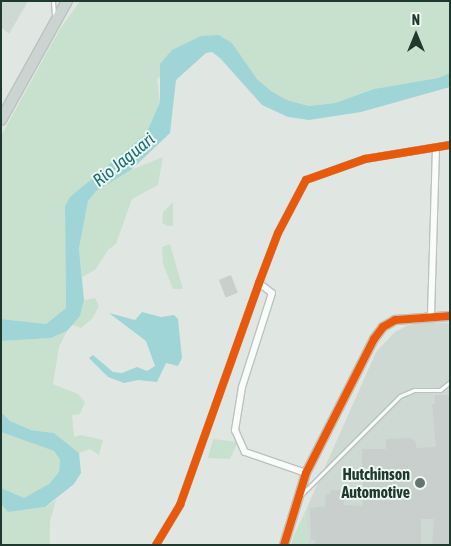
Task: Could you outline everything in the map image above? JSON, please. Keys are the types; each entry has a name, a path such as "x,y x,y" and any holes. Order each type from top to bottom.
{"main road":[{"path":"1,108 57,7 67,1"},
{"path":"1,120 57,7 71,1"}],"street":[{"path":"156,545 180,505 278,233 306,180 365,159 450,145"},
{"path":"431,316 436,147"},
{"path":"259,283 272,293 242,387 235,430 245,452 306,473"},
{"path":"284,545 306,473 382,327 410,317 450,316"}],"lane":[{"path":"299,497 400,396 414,390 440,390 450,382"}],"shaded area":[{"path":"1,1 28,1 9,34 1,27"},
{"path":"426,322 450,323 450,545 308,545 305,512 376,352 395,332 408,325"}],"green space":[{"path":"80,1 450,1 450,73 438,78 374,89 335,103 309,106 287,100 271,91 257,79 232,43 219,35 157,79 160,102 146,134 65,206 66,308 46,324 1,319 1,136 60,29"},
{"path":"163,157 158,185 132,199 116,244 108,250 95,270 82,277 79,250 88,201 96,191 131,170"},
{"path":"173,202 173,226 167,226 162,223 163,212"},
{"path":"170,244 183,289 173,289 163,264 162,247"},
{"path":"95,298 99,306 93,318 81,328 72,325 80,316 84,300"},
{"path":"67,331 59,347 53,384 78,394 85,402 80,414 72,415 74,437 81,435 103,440 99,455 90,449 79,453 54,433 31,430 10,421 1,412 1,341 51,338"},
{"path":"1,432 54,451 60,460 59,472 49,484 24,499 1,488"},
{"path":"213,439 238,442 230,459 208,458"},
{"path":"56,500 50,522 50,545 1,545 1,504 8,512 45,507"},
{"path":"305,512 308,545 291,545 294,535"}],"water":[{"name":"Rio Jaguari","path":"219,35 232,43 257,79 271,91 287,100 309,106 335,103 374,89 438,78 450,73 450,87 361,112 309,120 288,117 262,105 220,58 212,52 206,53 176,80 170,133 131,170 96,191 88,201 79,249 84,300 80,316 67,331 51,338 1,341 1,319 46,324 66,308 65,206 70,197 146,134 160,102 160,64 172,50 201,36"},
{"path":"142,312 161,317 174,315 178,319 182,358 178,366 166,363 157,382 138,380 124,383 108,377 89,358 93,355 113,372 122,373 137,367 147,371 155,366 146,341 109,313 135,320"},
{"path":"1,412 10,421 31,430 54,433 79,453 81,473 74,484 45,507 8,512 1,504 1,488 24,498 49,484 59,472 60,460 54,451 1,432"}],"building":[{"path":"231,275 238,293 226,297 219,280"},
{"path":"435,395 450,395 450,545 432,545 434,519 421,519 421,545 315,545 315,540 311,540 310,508 325,506 326,494 330,494 331,490 344,490 344,505 363,506 362,449 386,449 386,439 411,438 416,442 416,448 436,447 432,404 435,404"}],"cycle path":[{"path":"156,545 180,505 278,233 306,180 365,159 450,145"},
{"path":"284,545 306,473 374,339 383,327 395,320 450,316"}],"place":[{"name":"Hutchinson Automotive","path":"420,483"}]}
